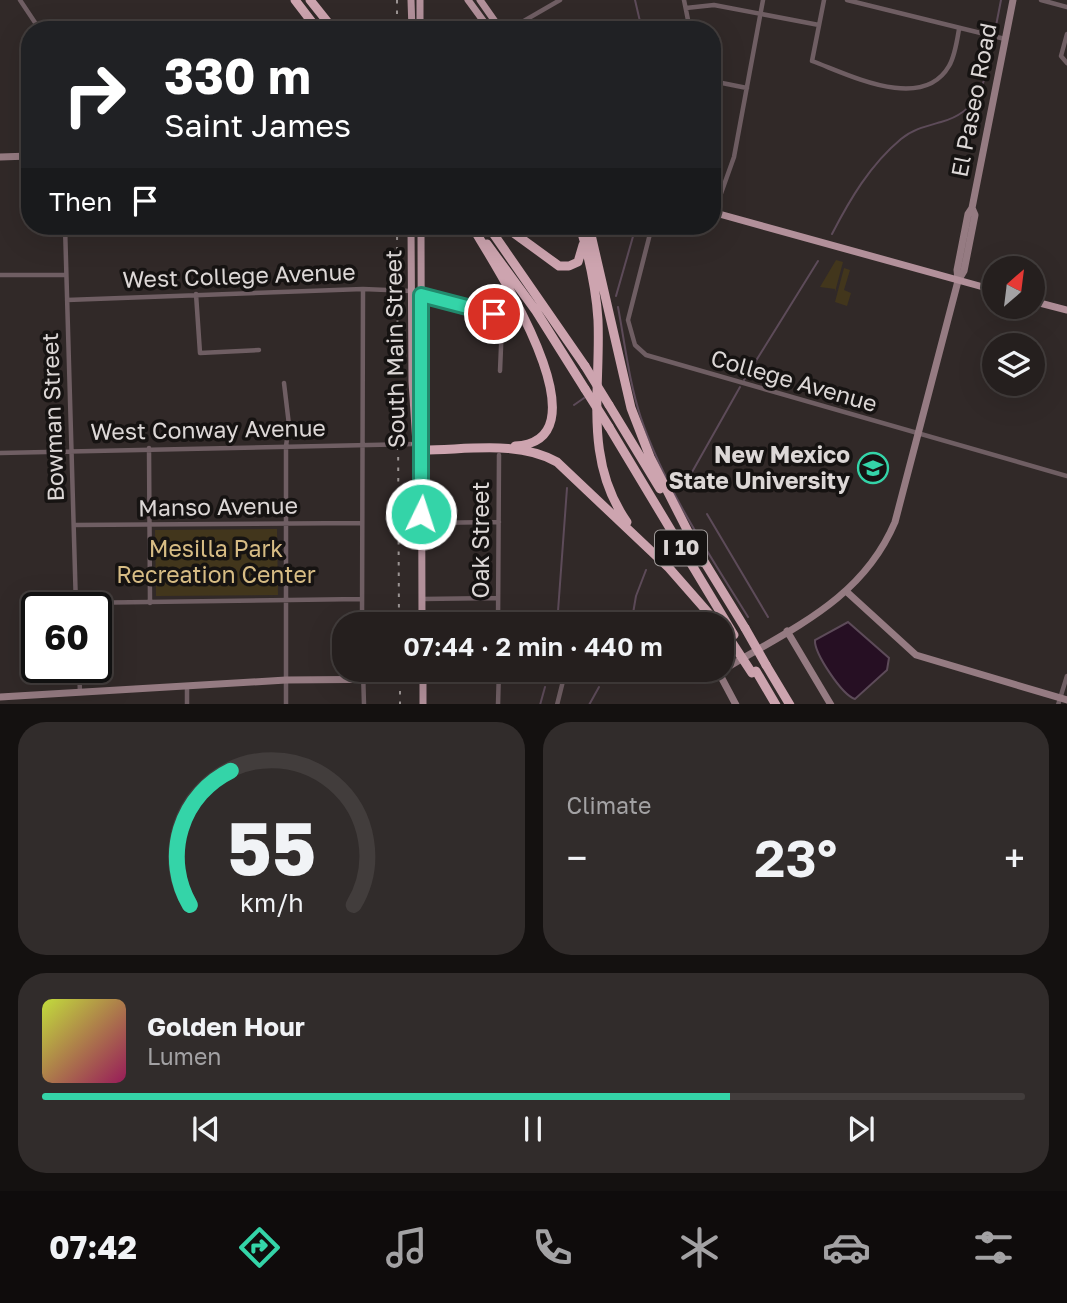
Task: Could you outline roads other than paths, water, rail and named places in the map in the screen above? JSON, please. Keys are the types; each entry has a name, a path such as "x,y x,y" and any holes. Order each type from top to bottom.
{"highway":[{"path":"295,0 311,21"},
{"path":"310,0 327,21"},
{"path":"421,446 530,444 544,435 552,419 553,400 549,380 530,330 477,235"},
{"name":"I 10","path":"479,235 536,311 609,428 716,612"},
{"name":"I 10","path":"494,235 586,366 789,704"},
{"path":"516,235 548,260 564,267 573,265 581,258 580,235"},
{"path":"582,235 597,304 596,434 600,465 621,514 707,612"},
{"path":"593,235 618,363 631,408 650,457 704,563"},
{"path":"421,446 514,450 547,456 561,465 663,563"},
{"name":"I 10","path":"734,642 773,704"}],"main road":[{"path":"411,0 412,21"},
{"path":"468,0 484,21"},
{"path":"480,0 495,21"},
{"path":"420,21 421,1"},
{"path":"721,214 982,287"},
{"name":"South Main Street","path":"411,235 411,291 421,446"},
{"name":"South Main Street","path":"421,235 422,612"},
{"path":"1045,304 1067,310"},
{"path":"423,682 423,704"}],"street":[{"path":"20,0 34,21"},
{"path":"523,21 559,0"},
{"path":"684,0 688,21"},
{"path":"721,191 734,157 763,0"},
{"path":"824,0 812,61 877,85 906,89 926,85 942,76 953,58 959,29"},
{"path":"847,0 1005,39"},
{"name":"El Paseo Road","path":"734,663 847,592 873,565 887,540 958,281 957,270 1013,0"},
{"path":"1041,0 1067,7"},
{"path":"685,8 714,5 819,25"},
{"path":"1067,34 1061,56 1067,63"},
{"path":"721,83 747,88"},
{"path":"0,157 21,156"},
{"name":"Bowman Street","path":"65,235 76,592"},
{"name":"College Avenue","path":"650,235 628,320 635,345 646,355 1067,476"},
{"path":"0,275 66,275"},
{"path":"362,612 363,289"},
{"name":"West College Avenue","path":"67,300 363,289 411,291 499,318 502,323 500,371"},
{"path":"195,294 200,353 259,350"},
{"path":"284,383 289,425 286,446 286,704"},
{"name":"West Conway Avenue","path":"0,453 70,449 421,446"},
{"path":"149,448 150,603"},
{"name":"Oak Street","path":"499,455 499,612"},
{"path":"421,523 499,522"},
{"name":"Manso Avenue","path":"74,525 362,523"},
{"path":"847,592 916,655 1062,701 1067,676"},
{"path":"421,599 498,598"},
{"path":"112,604 361,599"},
{"path":"787,631 830,704"},
{"path":"0,697 332,676"},
{"path":"363,682 363,704"},
{"path":"499,682 499,704"},
{"path":"556,704 562,682"},
{"path":"726,682 736,704"},
{"path":"80,683 80,693"},
{"path":"187,686 187,704"}],"waterway":[{"path":"635,0 640,21"},
{"path":"995,31 1001,0"},
{"path":"832,234 862,183 890,149 920,128 955,117 973,102 984,81 992,43"},
{"path":"616,296 633,235"},
{"path":"744,380 818,261"},
{"path":"618,307 633,391 651,444 689,520 748,617"},
{"path":"687,481 740,387"},
{"path":"574,405 584,398"},
{"path":"558,612 567,488"},
{"path":"707,514 768,617"},
{"path":"633,612 646,570"},
{"path":"540,704 545,687"},
{"path":"590,704 599,687"}],"railway":[{"path":"397,0 397,21"},
{"path":"397,235 399,612"},
{"path":"400,682 400,704"}],"place":[{"name":"New Mexico State University","path":"873,468"}],"park label":[{"name":"Mesilla Park Recreation Center","path":"216,562"}]}
